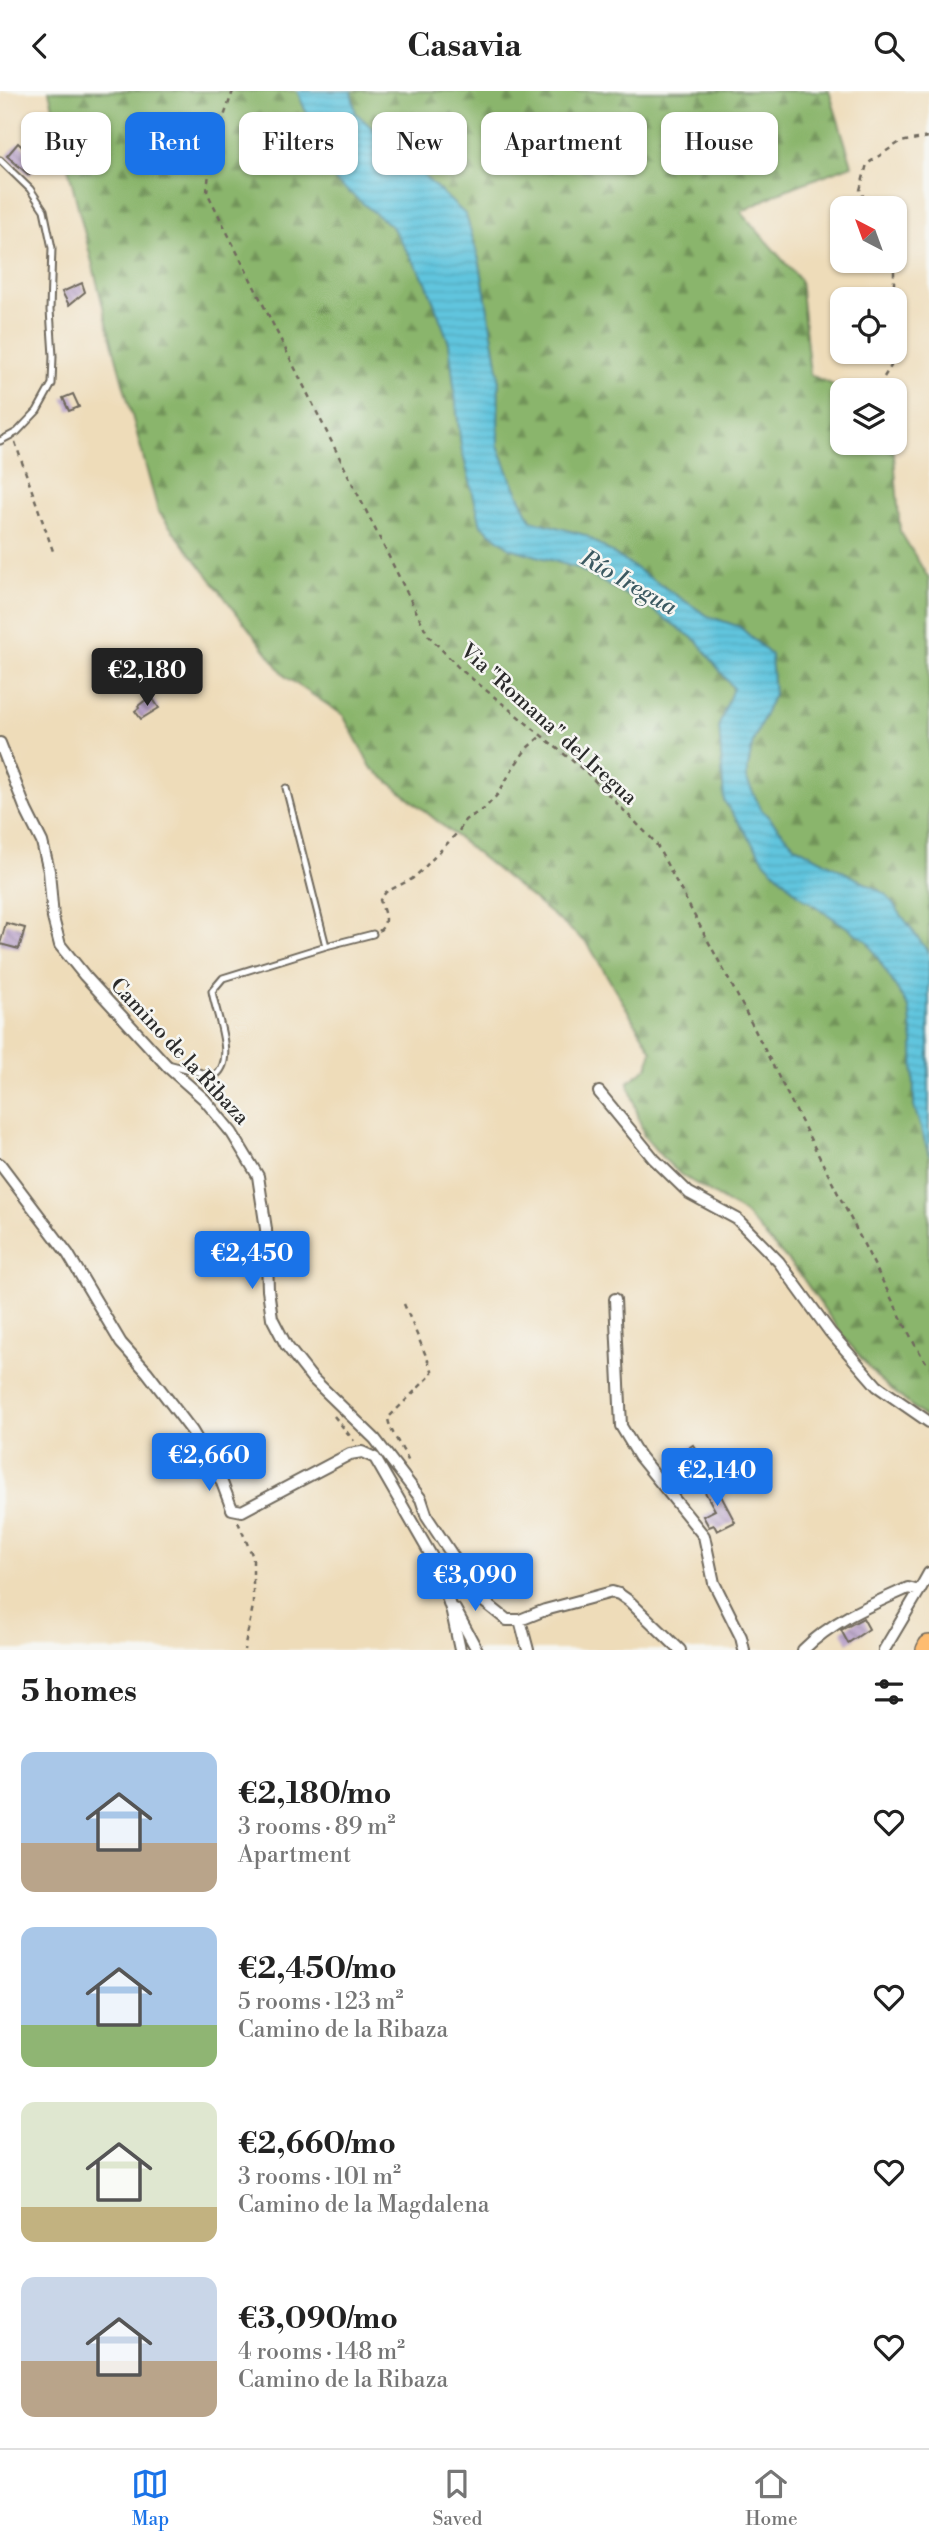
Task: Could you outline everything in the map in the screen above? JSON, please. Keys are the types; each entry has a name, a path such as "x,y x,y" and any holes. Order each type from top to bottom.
{"street":[{"name":"Camino de la Ribaza","path":"0,743 26,810 42,842 49,871 53,918 60,945 164,1063 204,1100 232,1133 258,1176 266,1229 268,1290 272,1318 286,1345 312,1378 375,1439 410,1483 421,1499 427,1517 482,1600 507,1620 520,1620"},
{"path":"599,1092 654,1159 689,1193 737,1219 771,1253 830,1332 877,1386 929,1422"},
{"path":"0,1164 68,1254 121,1343 192,1431 221,1480 232,1509 242,1511 351,1454 362,1452 375,1458 436,1564 445,1588 477,1650"},
{"path":"615,1299 621,1426 639,1456 704,1536 714,1583 741,1637 744,1650"},
{"path":"884,1650 929,1573"},
{"path":"445,1588 460,1650"},
{"path":"803,1650 824,1631 868,1606 908,1588 919,1591"},
{"path":"528,1650 520,1620 612,1592 619,1594 680,1650"}],"lane":[{"path":"0,160 30,189 44,210 52,249 50,310 53,356 52,384 37,411 12,435 0,441"},
{"path":"286,788 326,946"},
{"path":"164,1063 214,1076 219,1073 224,1065 225,1042 214,1008 212,991 223,978 373,934"}],"path":[{"name":"Via \"Romana\" del Iregua","path":"233,91 211,153 207,191 428,635 459,668 586,772 655,842 737,995 915,1345 929,1367"},
{"path":"863,196 860,190 867,164 900,142 929,137"},
{"path":"884,377 891,364"},
{"path":"12,435 53,551"},
{"path":"373,934 384,927 386,920 380,900 386,892 412,879 459,831 465,820 484,809 498,794 527,748 541,736"},
{"path":"404,1304 432,1370 432,1374 392,1412 387,1422 404,1450 411,1470"},
{"path":"232,1509 253,1557 253,1606 244,1650"}],"green space":[{"path":"49,91 829,91 852,165 780,192 741,212 800,280 810,375 830,384 830,455 894,455 900,531 929,579 929,1421 878,1378 845,1339 799,1273 744,1213 680,1174 644,1136 628,1082 647,1068 652,1051 588,944 371,767 343,715 286,677 158,511 70,175 111,175 111,112 54,112"}],"water":[{"path":"297,91 351,91 356,112 306,112"},
{"name":"Río Iregua","path":"358,115 372,128 372,175 423,175 466,215 480,263 499,374 498,445 531,520 585,535 708,616 740,627 771,655 774,694 753,742 746,778 761,809 795,846 886,894 929,953 929,1155 914,1106 913,1042 909,1008 867,941 799,895 766,863 724,801 719,725 733,688 697,641 644,604 577,568 510,548 481,525 461,447 449,343 426,282 392,227 335,181 332,175 358,175"}],"building":[{"path":"18,143 21,146 21,168 7,156"},
{"path":"82,283 85,292 69,305 62,292"},
{"path":"73,394 79,407 69,411 63,398"},
{"path":"151,696 159,708 141,719 135,711"},
{"path":"6,923 25,928 19,949 0,944"},
{"path":"693,1445 704,1461 688,1472 677,1456"},
{"path":"712,1479 735,1522 717,1531 714,1525 709,1527 703,1516 715,1510 701,1485"},
{"path":"863,1618 869,1629 848,1643 841,1630"}]}
